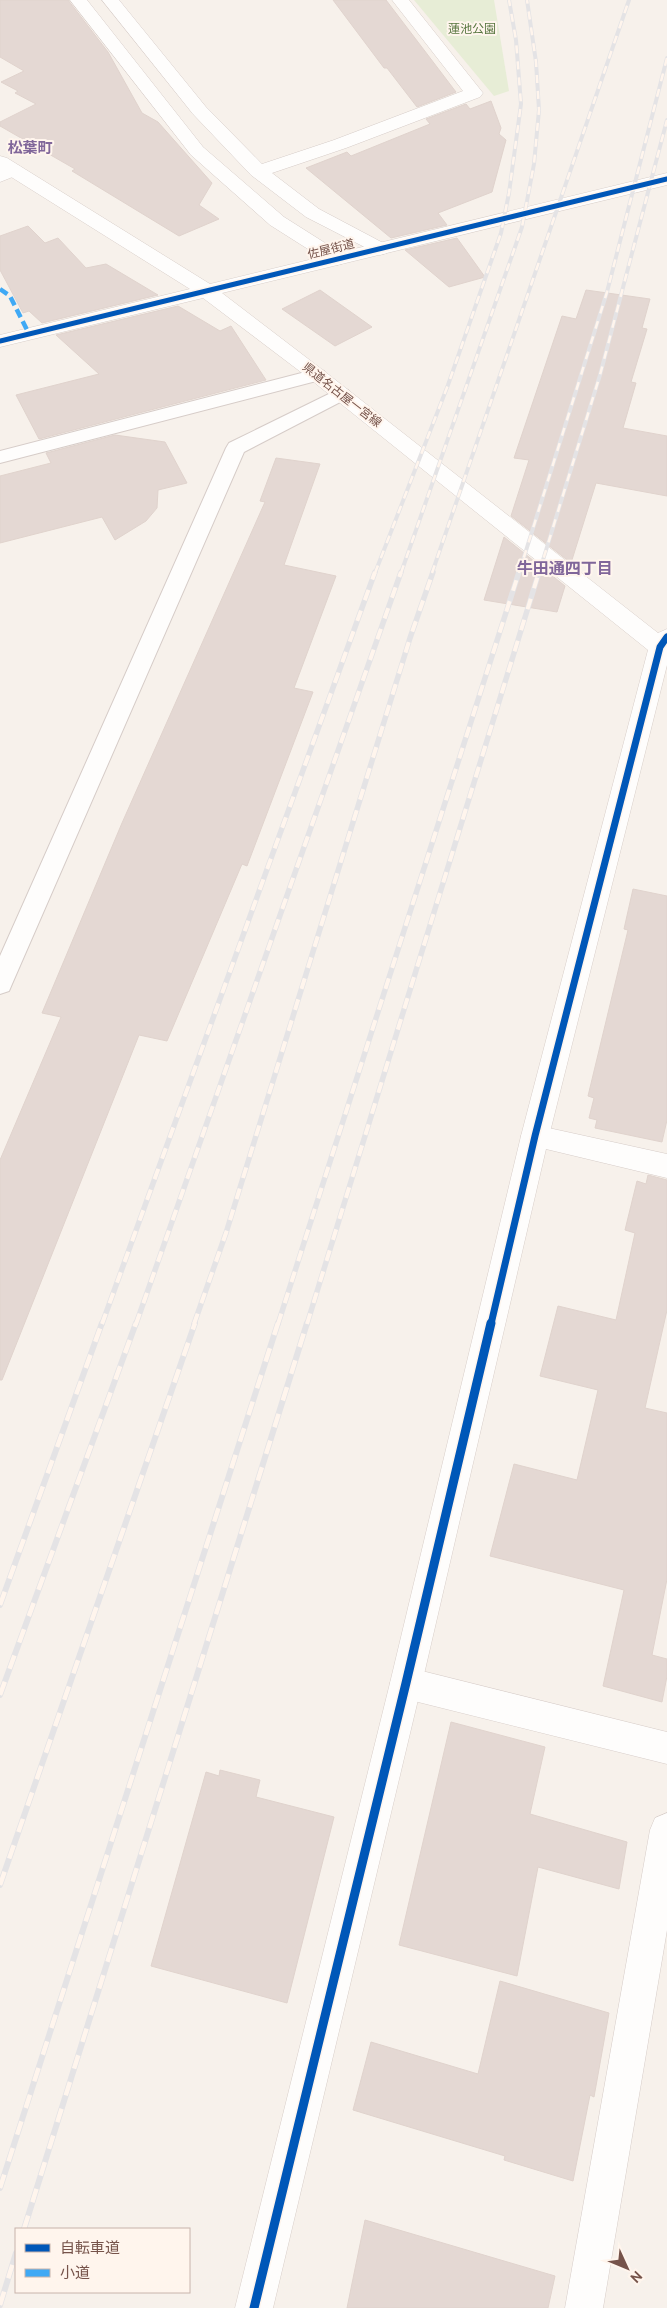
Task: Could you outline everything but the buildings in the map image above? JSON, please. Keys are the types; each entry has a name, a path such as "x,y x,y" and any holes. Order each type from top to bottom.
{"street":[{"path":"78,0 197,151 229,182 277,221 337,259"},
{"path":"110,0 181,89 258,171 304,208 380,249"},
{"path":"258,171 340,144 474,93 400,0"},
{"name":"県道名古屋一宮線","path":"4,169 207,291 665,646"},
{"name":"佐屋街道","path":"0,341 667,179"},
{"path":"254,2308 406,1683 535,1136 665,646"},
{"path":"535,1136 667,1166"},
{"path":"406,1683 667,1748"},
{"path":"584,2308 667,1830"}],"lane":[{"path":"0,457 317,375"},
{"path":"0,984 236,448 341,394"}],"green space":[{"name":"蓮池公園","path":"414,0 494,0 509,91 494,96"}],"railway":[{"path":"375,573 448,385 501,233 509,193 521,104 516,40 509,0"},
{"path":"401,573 522,227 534,164 539,110 536,62 527,0"},
{"path":"432,573 629,0"},
{"path":"519,573 607,292 667,58"},
{"path":"539,573 600,375 667,120"},
{"path":"102,1324 375,572"},
{"path":"136,1324 401,572"},
{"path":"194,1324 226,1233 410,638 433,572"},
{"path":"278,1324 519,572"},
{"path":"307,1324 539,572"},
{"path":"0,1605 102,1323"},
{"path":"0,1695 136,1323"},
{"path":"0,1885 195,1323"},
{"path":"0,2188 278,1323"},
{"path":"24,2228 307,1323"},
{"path":"0,2305 15,2256"}],"marked path":[{"path":"0,289 10,296 29,334"}],"cycle path":[{"path":"0,341 667,179"},
{"path":"254,2308 406,1683 535,1136 660,647 667,637"}],"district":[{"name":"松葉町","path":"30,148"},
{"name":"牛田通四丁目","path":"565,568"}]}
